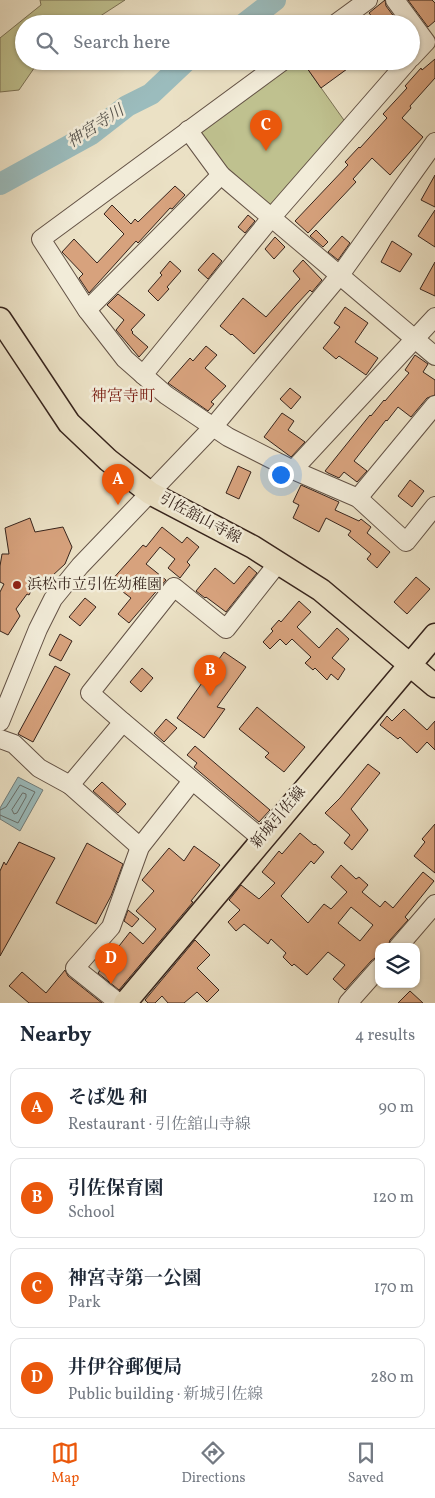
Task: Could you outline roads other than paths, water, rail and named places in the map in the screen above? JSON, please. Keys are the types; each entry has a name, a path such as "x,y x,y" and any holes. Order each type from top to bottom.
{"main road":[{"name":"引佐舘山寺線","path":"3,330 69,423 108,460 150,493 253,547 321,590 435,686"},
{"name":"新城引佐線","path":"125,1003 435,635"}],"street":[{"path":"347,15 368,0"},
{"path":"395,0 406,15"},
{"path":"420,34 426,42 420,48"},
{"path":"271,70 41,239 87,310 125,359 166,395 212,427 293,470 358,498 406,542 435,506"},
{"path":"143,375 272,218 400,70"},
{"path":"188,130 220,175 435,356"},
{"path":"0,722 52,599 80,566 212,427 340,275 435,142"},
{"path":"87,310 220,175"},
{"path":"293,470 435,317"},
{"path":"358,498 435,405"},
{"path":"262,839 90,693 174,587 226,629 278,563"},
{"path":"70,785 123,722"},
{"path":"0,738 23,750 39,768 70,785 140,847"},
{"path":"119,1003 75,968 111,926 140,847 192,781"},
{"path":"401,943 435,904"},
{"path":"348,1003 375,973"}],"water":[{"path":"18,777 43,790 20,831 0,819 0,808"}],"waterway":[{"name":"神宮寺川","path":"256,15 275,0"},
{"name":"神宮寺川","path":"0,184 91,134 127,106 151,94 176,70"}],"place":[{"name":"神宮寺第一公園","path":"266,151"},
{"name":"そば処 和","path":"118,505"},
{"name":"浜松市立引佐幼稚園","path":"17,585"},
{"name":"引佐保育園","path":"210,696"},
{"name":"井伊谷郵便局","path":"111,984"}],"district":[{"name":"神宮寺町","path":"123,397"}]}
